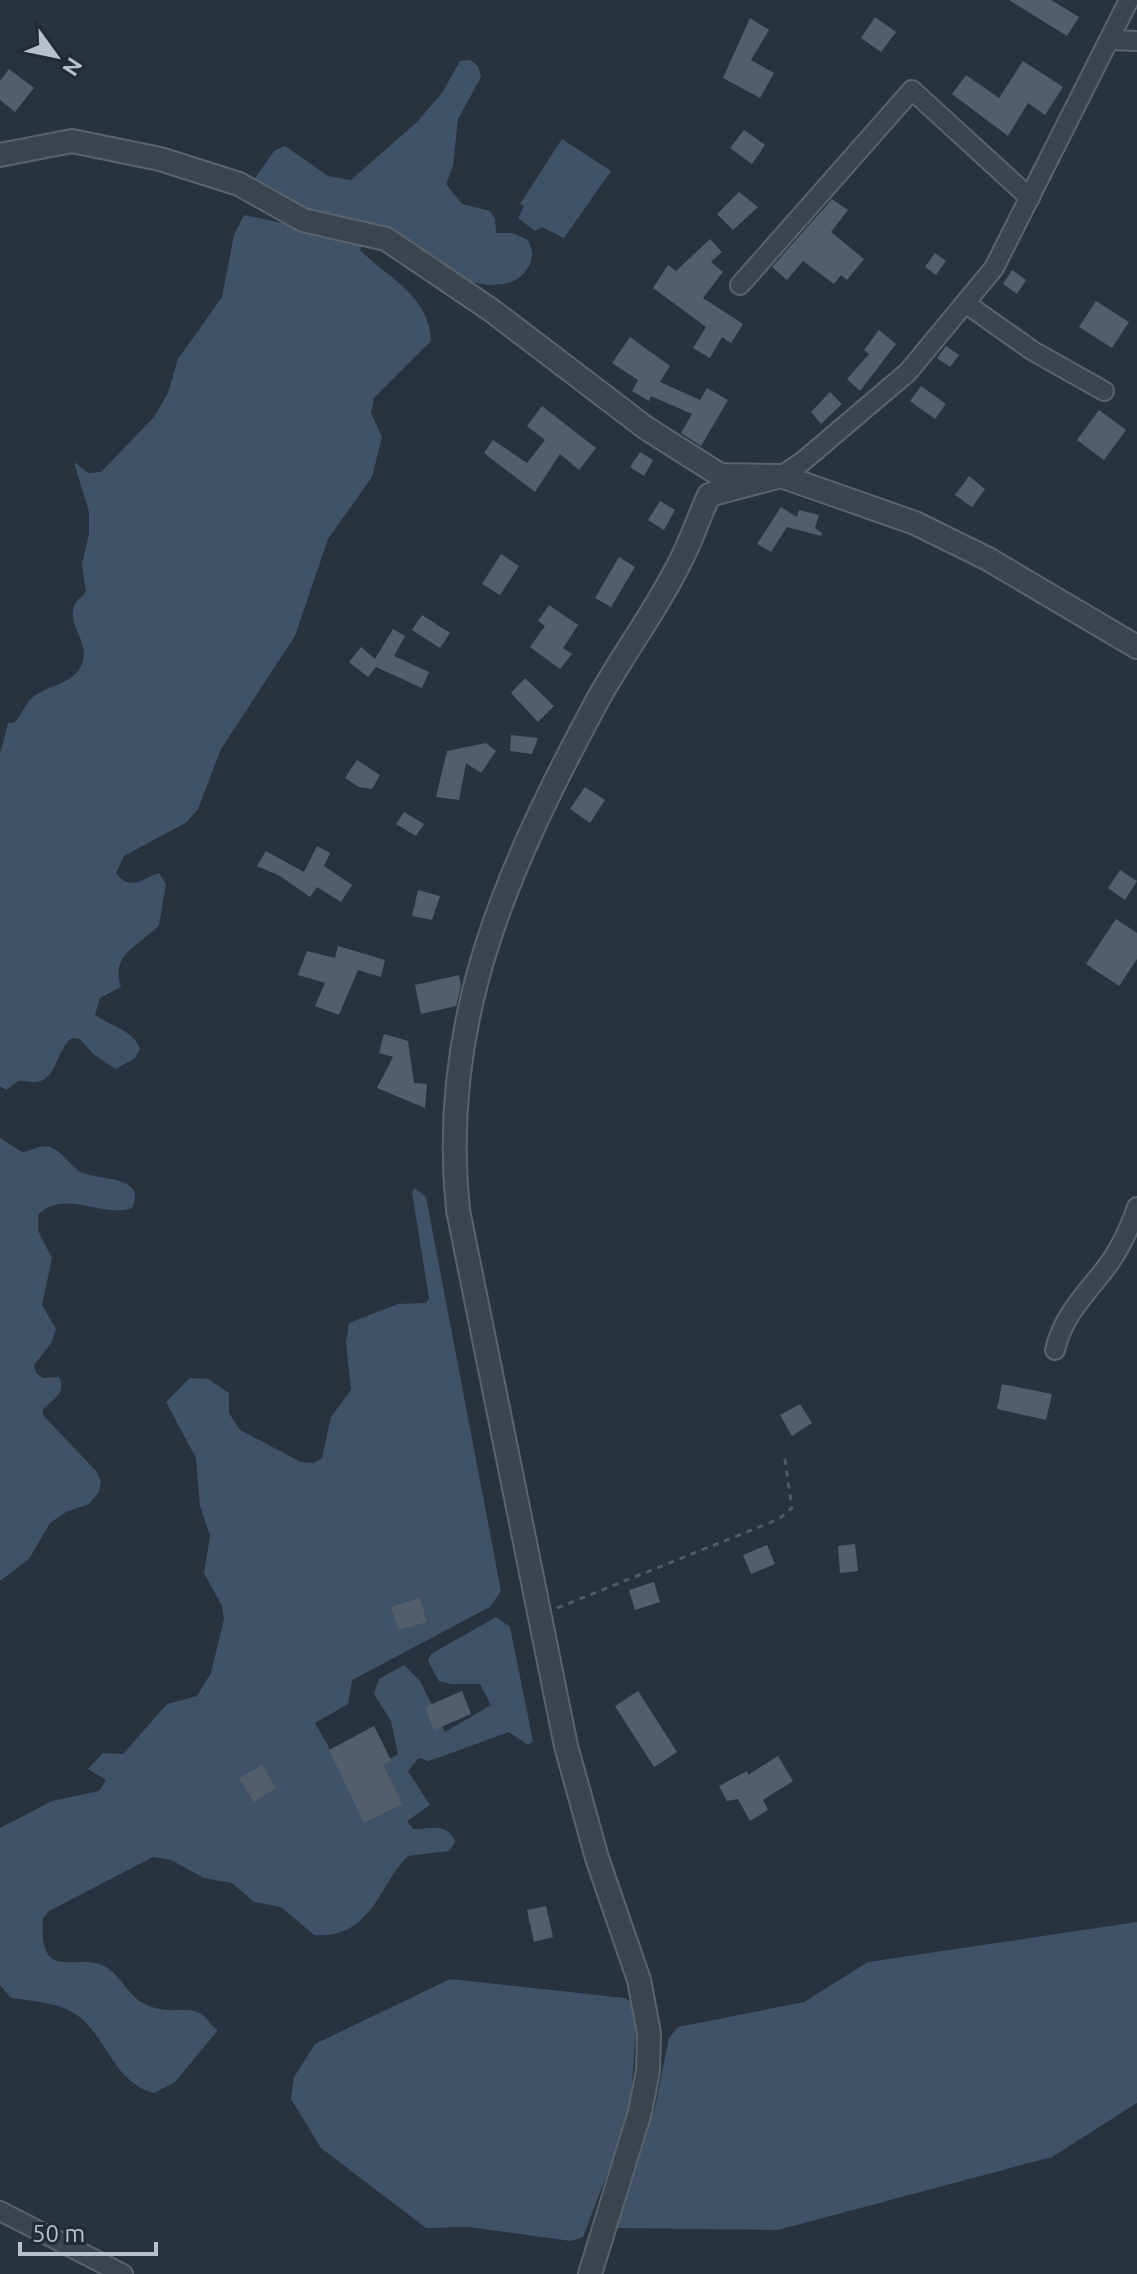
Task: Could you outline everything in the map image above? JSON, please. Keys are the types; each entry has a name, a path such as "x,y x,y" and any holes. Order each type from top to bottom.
{"street":[{"path":"590,2274 640,2112 648,2071 649,2033 639,1980 583,1812 539,1615 458,1210 452,1158 453,1105 483,947 543,808 597,701 680,563 709,495 781,476 802,462 908,372 994,268 1129,0"},
{"path":"1109,40 1137,41"},
{"path":"740,285 912,90 1030,198"},
{"path":"0,155 72,141 160,159 239,184 303,220 386,239 491,310 646,428 720,475 781,476 948,538 1137,647"},
{"path":"965,303 1033,351 1104,391"},
{"path":"1055,1350 1060,1327 1107,1267 1128,1232 1137,1207"},
{"path":"0,2211 123,2274"}],"path":[{"path":"539,1615 779,1519 792,1508 784,1453"}],"water":[{"path":"470,60 478,66 481,77 458,119 453,166 446,184 462,204 490,211 495,219 496,233 512,233 528,240 531,262 513,281 495,285 449,276 368,238 360,250 415,300 429,325 431,341 374,398 371,413 382,437 372,477 328,539 295,636 221,749 198,809 187,822 124,856 116,873 131,883 159,873 166,884 159,925 123,958 118,976 121,987 100,998 95,1015 133,1037 140,1049 135,1058 116,1069 93,1054 80,1039 72,1038 44,1079 18,1081 6,1090 0,1086 0,754 8,723 14,723 38,693 66,681 82,664 83,648 73,611 86,591 82,564 89,534 89,512 74,462 88,473 101,472 154,417 168,393 178,359 222,297 234,235 244,215 296,226 253,181 274,151 285,146 328,176 351,180 417,122 442,93 460,61"},
{"path":"562,139 611,171 564,238 542,227 535,231 518,218 524,206 520,204"},
{"path":"0,1138 22,1152 41,1147 52,1148 81,1172 128,1184 135,1197 132,1208 109,1210 60,1204 48,1207 38,1215 38,1231 52,1258 42,1305 56,1329 52,1342 34,1365 36,1373 43,1378 59,1377 61,1383 60,1392 43,1410 43,1415 97,1472 101,1482 99,1492 89,1504 66,1512 50,1523 29,1559 0,1581"},
{"path":"415,1188 426,1197 501,1591 490,1607 352,1680 348,1704 315,1723 350,1784 398,1754 391,1721 374,1694 379,1679 404,1665 420,1681 445,1732 491,1705 480,1684 439,1681 428,1661 431,1654 496,1617 510,1627 533,1741 528,1745 509,1732 429,1761 419,1758 408,1771 430,1805 407,1821 413,1829 443,1829 455,1842 449,1851 408,1856 372,1908 349,1929 314,1935 281,1907 254,1902 232,1883 204,1878 171,1860 153,1857 49,1911 43,1918 43,1939 47,1952 54,1959 106,1967 141,2002 159,2009 200,2013 218,2030 175,2082 154,2093 128,2079 94,2032 72,2012 50,2004 11,1998 0,1985 0,1828 52,1801 99,1791 106,1780 88,1769 103,1753 123,1754 167,1704 197,1696 211,1673 224,1619 222,1606 204,1573 210,1536 200,1506 196,1458 166,1402 190,1378 208,1379 229,1393 229,1413 240,1430 301,1462 313,1463 322,1458 331,1417 351,1390 346,1342 349,1323 398,1304 426,1303 429,1298 412,1192"},
{"path":"1137,1922 1137,2103 1052,2157 778,2230 616,2228 613,2165 583,2237 571,2241 469,2227 426,2228 321,2148 291,2099 294,2077 315,2044 450,1979 625,1998 634,2004 637,2014 630,2113 647,2120 654,2112 669,2038 678,2027 804,2002 868,1962"}],"building":[{"path":"1009,0 1051,0 1079,17 1067,36"},
{"path":"875,17 896,32 881,52 861,38"},
{"path":"750,18 769,30 751,60 774,73 760,98 723,78"},
{"path":"1023,61 1063,87 1045,115 1028,103 1008,136 952,94 966,75 999,98"},
{"path":"9,69 34,88 15,112 0,100 0,81"},
{"path":"744,130 765,145 752,164 730,148"},
{"path":"739,192 758,207 733,230 717,214"},
{"path":"832,199 848,210 831,232 864,259 847,280 841,275 834,284 803,261 787,280 772,267"},
{"path":"710,239 722,252 711,262 723,272 703,298 743,324 731,343 722,337 710,358 693,348 706,327 653,288 668,265 676,271"},
{"path":"935,253 946,261 936,275 925,267"},
{"path":"1012,270 1026,280 1017,294 1003,284"},
{"path":"1096,301 1129,322 1112,348 1079,327"},
{"path":"879,330 896,344 860,391 847,379 869,354 864,350"},
{"path":"630,337 670,366 660,382 700,400 707,388 728,400 701,446 681,433 692,414 651,396 649,401 632,391 638,380 612,363"},
{"path":"946,346 959,355 950,367 937,358"},
{"path":"921,386 946,404 935,419 910,401"},
{"path":"830,392 842,404 821,424 811,412"},
{"path":"542,406 596,448 579,470 560,454 535,492 484,453 493,440 527,463 545,440 527,426"},
{"path":"1099,410 1126,430 1104,460 1077,440"},
{"path":"640,452 653,460 644,476 630,467"},
{"path":"969,476 985,489 972,507 955,495"},
{"path":"660,501 675,510 664,530 648,520"},
{"path":"781,507 797,517 799,510 819,515 815,528 822,533 821,536 787,527 771,552 757,544"},
{"path":"501,554 519,566 500,595 482,584"},
{"path":"619,557 635,567 611,607 595,598"},
{"path":"549,605 578,625 563,648 572,654 560,669 530,647 545,626 538,621"},
{"path":"422,615 450,633 440,648 412,630"},
{"path":"393,629 405,636 394,656 429,672 422,688 376,667 368,677 349,662 361,647 375,659"},
{"path":"525,678 554,706 538,722 511,693"},
{"path":"511,735 538,738 532,754 510,751"},
{"path":"486,743 496,751 481,773 466,763 459,800 436,797 447,751"},
{"path":"357,760 380,775 372,789 359,787 345,778"},
{"path":"585,787 605,800 590,823 570,809"},
{"path":"404,812 424,824 416,836 396,824"},
{"path":"317,846 330,853 324,866 352,885 341,902 317,887 310,897 280,876 257,866 266,851 304,872"},
{"path":"1120,870 1137,881 1125,900 1108,888"},
{"path":"418,890 440,896 432,920 412,916"},
{"path":"1116,919 1137,933 1137,959 1119,986 1086,964"},
{"path":"338,946 385,960 381,977 358,970 339,1015 315,1006 325,983 298,975 307,951 335,958"},
{"path":"459,975 461,986 456,1006 421,1014 415,985"},
{"path":"384,1034 408,1041 414,1083 427,1084 425,1108 377,1088 393,1057 379,1053"},
{"path":"1002,1384 1052,1394 1046,1420 997,1409"},
{"path":"800,1404 812,1423 792,1436 780,1415"},
{"path":"855,1544 858,1571 840,1573 838,1546"},
{"path":"767,1545 775,1564 751,1574 743,1555"},
{"path":"654,1582 660,1602 635,1610 629,1590"},
{"path":"420,1598 427,1622 398,1630 391,1607"},
{"path":"462,1691 471,1714 434,1730 425,1707"},
{"path":"638,1691 677,1752 654,1767 615,1706"},
{"path":"374,1726 391,1760 383,1765 402,1804 364,1823 329,1750"},
{"path":"778,1756 793,1781 763,1800 768,1810 750,1821 738,1799 727,1801 719,1786 747,1771 748,1775"},
{"path":"262,1765 276,1788 254,1802 239,1778"},
{"path":"546,1906 553,1937 534,1942 527,1910"}]}
